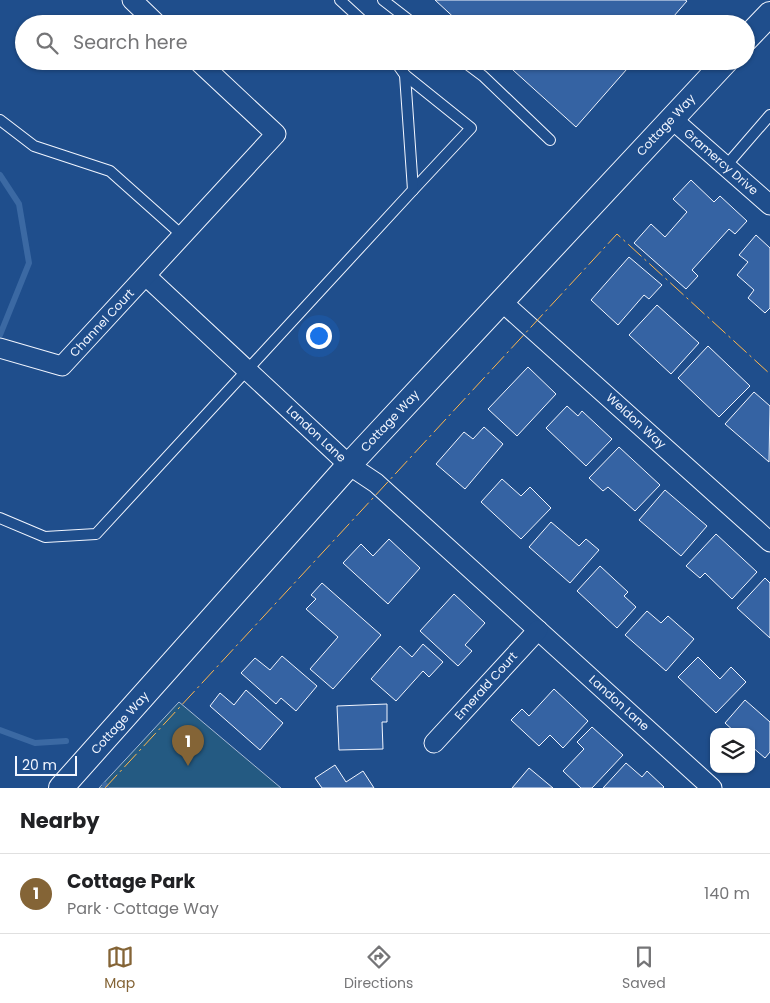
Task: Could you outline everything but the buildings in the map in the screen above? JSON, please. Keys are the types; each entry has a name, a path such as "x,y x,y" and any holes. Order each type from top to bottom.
{"street":[{"path":"132,0 148,15"},
{"path":"755,30 770,14"},
{"path":"146,276 276,134 208,70"},
{"name":"Cottage Way","path":"61,788 349,465 718,70"},
{"name":"Gramercy Drive","path":"672,120 770,205"},
{"name":"Landon Lane","path":"146,276 349,465 376,483 712,788"},
{"name":"Channel Court","path":"0,348 62,366 146,276"},
{"name":"Weldon Way","path":"501,301 770,542"},
{"name":"Emerald Court","path":"434,743 538,630"}],"lane":[{"path":"340,0 356,15"},
{"path":"383,0 402,15"},
{"path":"0,518 45,537 96,534 471,128 405,75 401,70"},
{"path":"475,70 550,140"},
{"path":"405,75 413,190"},
{"path":"724,167 770,115"},
{"path":"0,120 34,146 110,171 182,236"}],"shaded area":[{"path":"179,702 281,788 99,788"}],"waterway":[{"path":"0,175 19,204 29,263 0,335"},
{"path":"0,730 35,743 66,741"}],"power":[{"path":"105,788 617,234 770,374"}],"place":[{"name":"Cottage Park","path":"188,766"}]}
